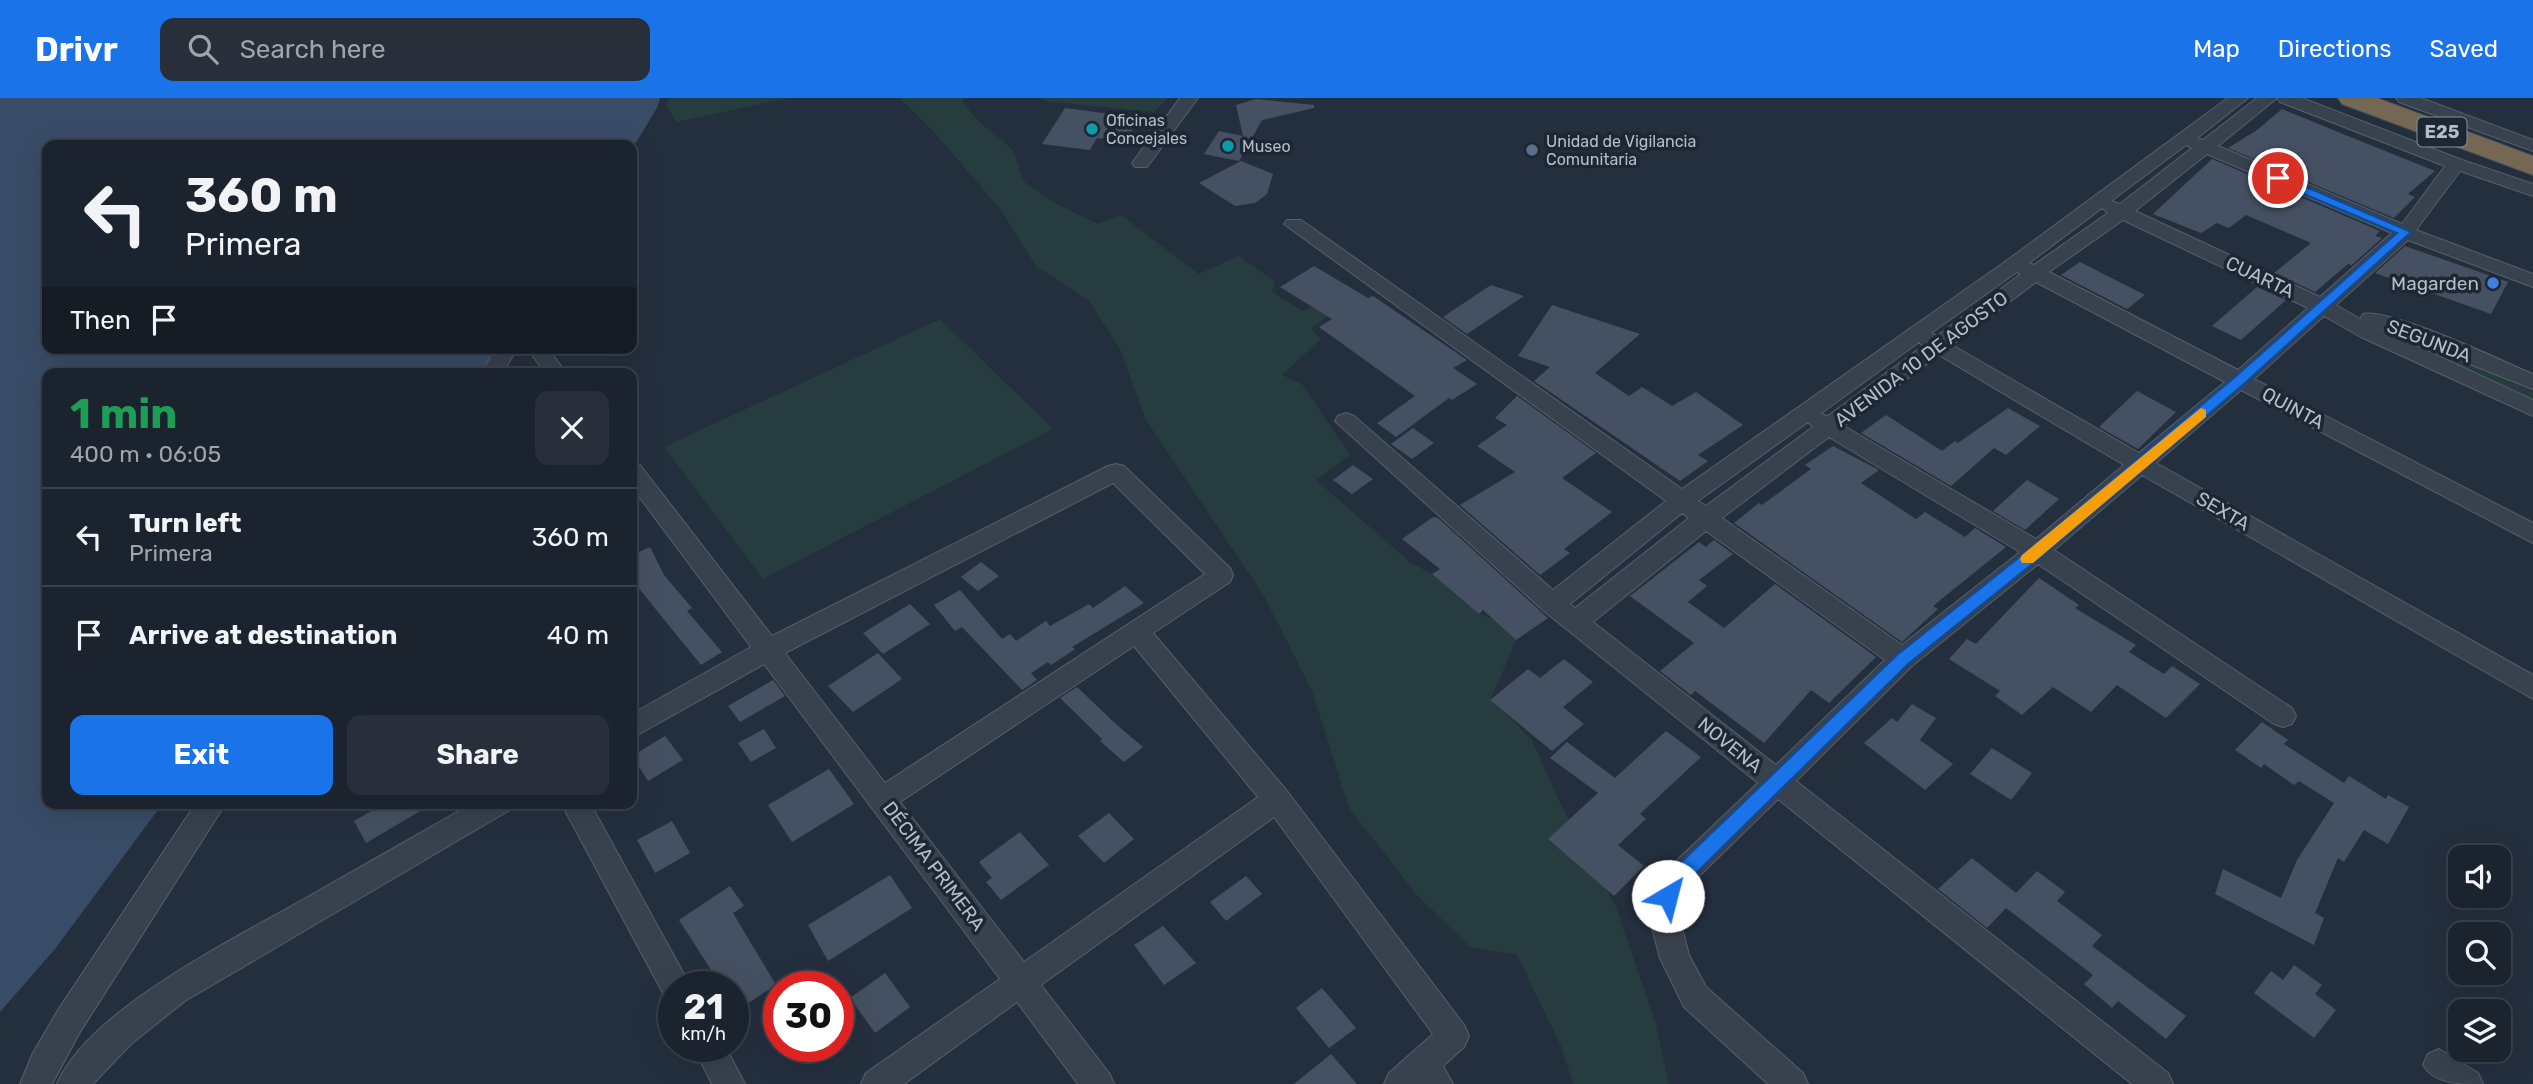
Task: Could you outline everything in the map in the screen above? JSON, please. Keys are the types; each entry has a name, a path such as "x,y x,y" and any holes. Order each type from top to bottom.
{"highway":[{"name":"E25","path":"2352,98 2533,166"}],"street":[{"path":"1141,163 1189,98"},
{"name":"AVENIDA 10 DE AGOSTO","path":"1576,622 1706,518 1940,346 2099,201 2239,98"},
{"name":"AVENIDA 10 DE AGOSTO","path":"1553,604 1682,501 1806,414 1915,332 2122,212 2268,98"},
{"path":"2286,98 2533,190"},
{"path":"2406,98 2533,146"},
{"path":"2183,138 2405,232 2533,281"},
{"path":"1792,1084 1695,997 1675,958 1666,923 1668,896 1680,876 1903,659 2037,551 2240,380 2405,232 2456,163"},
{"name":"CUARTA","path":"2099,201 2533,409"},
{"path":"1294,224 1903,659"},
{"name":"QUINTA","path":"2025,268 2533,534"},
{"name":"SEGUNDA","path":"2322,306 2404,330 2533,382"},
{"name":"SEXTA","path":"1915,332 2533,688"},
{"path":"542,354 552,368"},
{"path":"1806,414 2037,551 2283,716"},
{"name":"NOVENA","path":"1346,421 1553,604 2157,1084"},
{"path":"637,724 769,649 1116,472 1221,575 883,799"},
{"name":"DÉCIMA PRIMERA","path":"637,477 1098,1084"},
{"path":"1136,631 1278,799 1453,1036 1420,1077"},
{"path":"877,1084 1278,799"},
{"path":"36,1084 44,1064 69,1021 208,809"},
{"path":"73,1084 112,1040 143,1013 208,969 488,809"},
{"path":"578,809 667,971"},
{"path":"717,1062 729,1084"},
{"path":"2439,1065 2467,1084"}],"green space":[{"path":"669,98 789,98 676,122 667,106"},
{"path":"900,98 965,98 962,101 977,120 1013,150 1023,181 1055,203 1098,224 1121,215 1199,274 1239,256 1275,282 1272,292 1303,311 1316,306 1330,315 1311,328 1321,339 1282,375 1302,384 1350,455 1316,480 1411,563 1432,574 1479,614 1493,619 1516,640 1491,699 1532,740 1561,805 1616,907 1655,1021 1669,1084 1573,1084 1561,1046 1517,955 1470,947 1417,895 1349,808 1312,691 1264,596 1146,420 1120,349 1089,301 1036,266 1001,210 933,131"},
{"path":"1040,98 1168,98 1154,112 1052,102"},
{"path":"2352,317 2533,384 2533,404"},
{"path":"940,319 1053,429 763,579 664,447"}],"water":[{"path":"0,98 660,98 637,141 42,140 42,354 496,354 486,368 42,368 42,809 159,809 55,949 0,1012"}],"building":[{"path":"1256,99 1314,105 1314,108 1262,120 1239,161 1204,154 1219,131 1243,136 1236,105"},
{"name":"Oficinas Concejales","path":"1065,108 1139,118 1126,142 1097,138 1090,150 1042,144"},
{"path":"2282,109 2435,171 2408,194 2415,197 2394,218 2228,148 2257,130"},
{"path":"2212,159 2380,231 2375,236 2382,238 2352,265 2348,264 2315,292 2274,273 2311,243 2246,215 2229,228 2217,223 2201,233 2153,214"},
{"path":"1241,161 1273,174 1267,194 1255,203 1235,206 1199,183"},
{"path":"2405,246 2508,282 2491,314 2375,273"},
{"path":"2080,262 2145,295 2127,309 2061,275"},
{"path":"1314,266 1368,298 1373,296 1467,360 1453,368 1477,384 1452,400 1449,398 1396,437 1377,423 1415,396 1319,327 1332,319 1280,287"},
{"path":"1491,285 1524,296 1467,334 1443,317"},
{"path":"2257,287 2286,300 2241,340 2212,326"},
{"path":"1552,305 1640,334 1595,373 1629,396 1642,387 1672,406 1696,392 1743,425 1698,455 1708,461 1680,481 1534,381 1550,367 1518,356"},
{"path":"2137,391 2176,412 2138,449 2099,427"},
{"path":"1517,396 1596,453 1562,478 1612,512 1564,549 1570,553 1540,575 1460,505 1515,472 1477,446 1507,425 1495,418"},
{"path":"2008,408 2040,426 2006,455 1994,448 1951,486 1861,433 1886,415 1942,451"},
{"path":"1413,428 1434,443 1412,459 1391,444"},
{"path":"1833,446 1879,470 1861,483 1916,519 1925,512 1965,537 1975,528 2006,547 1933,606 1938,609 1902,642 1734,523 1811,469 1805,465"},
{"path":"1353,465 1373,479 1352,494 1333,480"},
{"path":"2027,480 2059,499 2025,530 1993,511"},
{"path":"1433,517 1438,518 1548,618 1516,640 1483,610 1479,614 1432,574 1440,569 1402,539"},
{"path":"1714,540 1733,554 1699,580 1707,586 1688,602 1724,628 1775,584 1876,657 1829,703 1811,690 1764,743 1695,691 1691,695 1660,671 1694,643 1630,596 1699,542 1706,547"},
{"path":"650,547 664,575 692,608 687,611 722,652 701,665 637,586 637,553"},
{"path":"981,562 999,576 978,591 961,577"},
{"path":"2039,578 2079,605 2075,608 2136,645 2129,652 2164,674 2172,666 2200,684 2166,718 2117,685 2091,712 2053,687 2022,715 1995,696 2000,691 1949,659 1967,639 1976,644"},
{"path":"1125,586 1144,603 1072,647 1075,649 1051,665 1048,662 1031,673 1037,680 1022,690 962,627 955,631 934,605 960,590 1002,639 1010,634 1016,641 1046,621 1050,626 1089,604 1093,608"},
{"path":"910,604 930,624 883,654 863,633"},
{"path":"878,653 902,679 853,712 828,686"},
{"path":"1564,659 1593,682 1563,707 1584,724 1552,751 1490,700 1528,669 1540,678"},
{"path":"773,680 785,696 740,722 728,706"},
{"path":"1077,687 1143,747 1124,762 1100,741 1102,739 1060,698"},
{"path":"1912,704 1936,718 1920,740 1953,764 1925,790 1864,743 1892,718 1897,722"},
{"path":"2262,722 2288,740 2284,744 2344,783 2349,776 2386,799 2388,795 2409,807 2388,844 2364,830 2344,862 2338,858 2315,913 2324,918 2314,945 2215,894 2223,869 2281,898 2297,860 2334,803 2299,781 2294,785 2264,764 2261,768 2235,750"},
{"path":"764,729 776,748 751,762 738,743"},
{"path":"1666,731 1701,757 1640,814 1646,819 1618,845 1644,866 1614,896 1548,839 1598,793 1550,758 1567,742 1615,778"},
{"path":"665,736 683,760 648,781 637,764 637,753"},
{"path":"1992,748 2032,773 2011,800 1970,774"},
{"path":"829,769 854,804 792,842 768,805"},
{"path":"375,809 424,809 366,843 354,821"},
{"path":"1109,813 1134,839 1104,863 1078,836"},
{"path":"672,821 690,853 655,873 637,840"},
{"path":"1020,832 1049,865 1001,900 986,882 992,878 979,862"},
{"path":"1972,858 2016,893 2037,871 2065,892 2057,901 2102,935 2092,946 2186,1016 2166,1039 2118,1001 2112,1008 2084,984 2093,975 2006,908 1987,928 1938,889"},
{"path":"890,875 912,908 828,961 808,925"},
{"path":"1246,876 1262,894 1226,921 1210,902"},
{"path":"730,886 744,906 733,913 768,971 763,971 763,993 749,1003 749,971 712,971 679,920"},
{"path":"1163,926 1196,963 1164,985 1134,945"},
{"path":"2294,965 2322,985 2315,994 2336,1010 2314,1038 2254,993 2271,971 2283,980"},
{"path":"885,973 910,1007 875,1033 854,1004 854,995"},
{"path":"1322,988 1356,1028 1329,1048 1296,1008"},
{"path":"1331,1054 1357,1084 1294,1084"}],"slow traffic":[{"path":"2027,559 2201,413"}],"place":[{"name":"Oficinas Concejales","path":"1092,129"},
{"name":"Museo","path":"1228,146"},
{"name":"Unidad de Vigilancia Comunitaria","path":"1532,150"},
{"name":"Magarden","path":"2493,283"}],"route":[{"path":"1668,896 1680,876 1903,659 2037,551 2240,380 2405,232 2278,178"}]}
